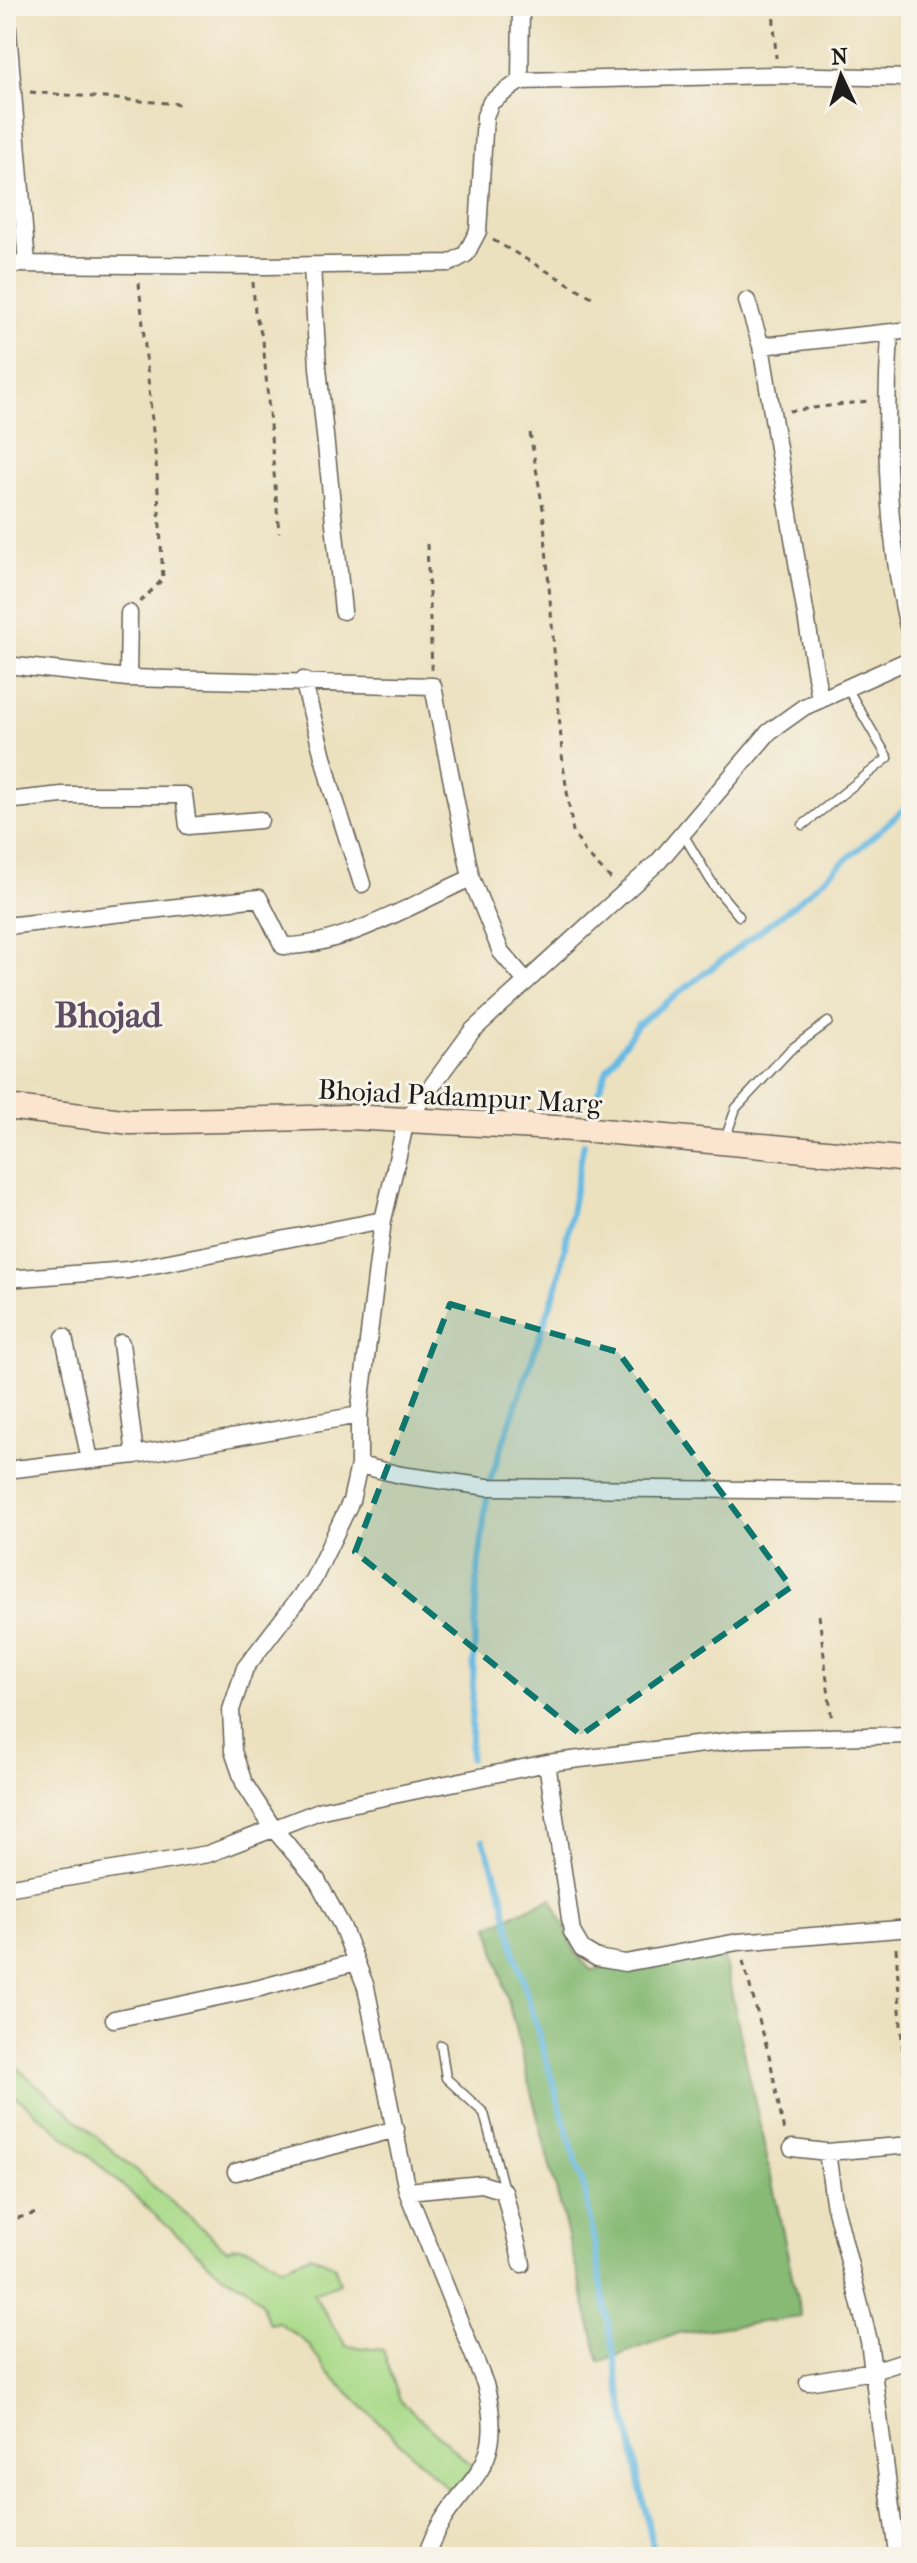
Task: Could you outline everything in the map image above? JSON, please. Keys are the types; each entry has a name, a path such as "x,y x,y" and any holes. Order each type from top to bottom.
{"street":[{"path":"520,81 521,6"},
{"path":"6,7 27,264"},
{"path":"6,264 312,266 450,263 466,254 478,231 485,116 491,102 520,81 777,75 911,78"},
{"path":"312,266 318,367 343,611"},
{"path":"747,301 761,346 820,700"},
{"path":"761,346 911,330"},
{"path":"890,334 886,399 893,548 911,639"},
{"path":"128,678 129,613"},
{"path":"426,2557 441,2521 478,2474 489,2454 494,2416 485,2384 407,2191 366,1987 317,1880 273,1828 244,1783 233,1751 231,1710 236,1686 245,1668 313,1580 351,1501 359,1465 359,1415 383,1220 406,1121 472,1031 659,861 769,732 820,700 911,659"},
{"path":"6,665 128,678 303,680 433,686 471,878 501,952 526,981"},
{"path":"303,680 318,742 362,884"},
{"path":"6,801 62,795 184,795 188,826 260,820"},
{"path":"6,926 259,898 283,946 295,946 345,933 471,878"},
{"name":"Bhojad Padampur Marg","path":"6,1107 131,1122 350,1117 592,1130 911,1160"},
{"path":"6,1279 128,1270 383,1220"},
{"path":"64,1337 90,1460"},
{"path":"121,1343 135,1455"},
{"path":"6,1470 135,1455 359,1415"},
{"path":"359,1465 401,1475 488,1487 911,1492"},
{"path":"6,1888 208,1854 322,1810 547,1763 745,1739 911,1735"},
{"path":"547,1763 572,1932 582,1949 597,1958 625,1963 738,1942 903,1928"},
{"path":"114,2019 260,1988 356,1962"},
{"path":"236,2172 396,2129"},
{"path":"792,2148 827,2152 911,2145"},
{"path":"827,2152 834,2202 859,2294 873,2371 897,2553"},
{"path":"407,2191 482,2184 504,2191 522,2264"},
{"path":"808,2382 873,2371 886,2364 911,2359"}],"lane":[{"path":"803,825 888,758 847,688"},
{"path":"683,833 714,886 739,916"},
{"path":"724,1143 736,1108 790,1050 828,1022"},
{"path":"441,2045 446,2078 484,2113 504,2191"}],"path":[{"path":"773,6 777,75"},
{"path":"11,93 179,104"},
{"path":"478,231 597,300"},
{"path":"129,613 163,579 157,474 137,265"},
{"path":"252,266 255,313 263,340 279,533"},
{"path":"773,413 886,399"},
{"path":"530,433 543,509 563,765 573,832 585,852 624,892"},
{"path":"427,544 433,686"},
{"path":"819,1615 834,1737"},
{"path":"903,1928 904,2071"},
{"path":"738,1942 770,2059 787,2150 792,2148"},
{"path":"6,2221 41,2212"}],"highlighted area":[{"path":"450,1304 618,1352 791,1587 581,1735 355,1552"}],"green space":[{"path":"552,1898 577,1956 591,1970 724,1958 801,2317 679,2333 600,2362 489,1926"},
{"path":"6,2058 227,2250 248,2248 281,2267 310,2255 334,2265 340,2283 313,2293 346,2346 383,2350 400,2400 473,2467 453,2494 326,2371 309,2345 278,2322 269,2324 261,2303 248,2288 223,2276 105,2170 6,2088"}],"waterway":[{"path":"589,1116 607,1069 637,1025 794,905 911,803"},
{"path":"470,1759 477,1581 488,1487 558,1283 584,1143"},
{"path":"483,1840 501,1888 515,1954 585,2191 620,2389 655,2557"}],"district":[{"name":"Bhojad","path":"108,1014"}]}
